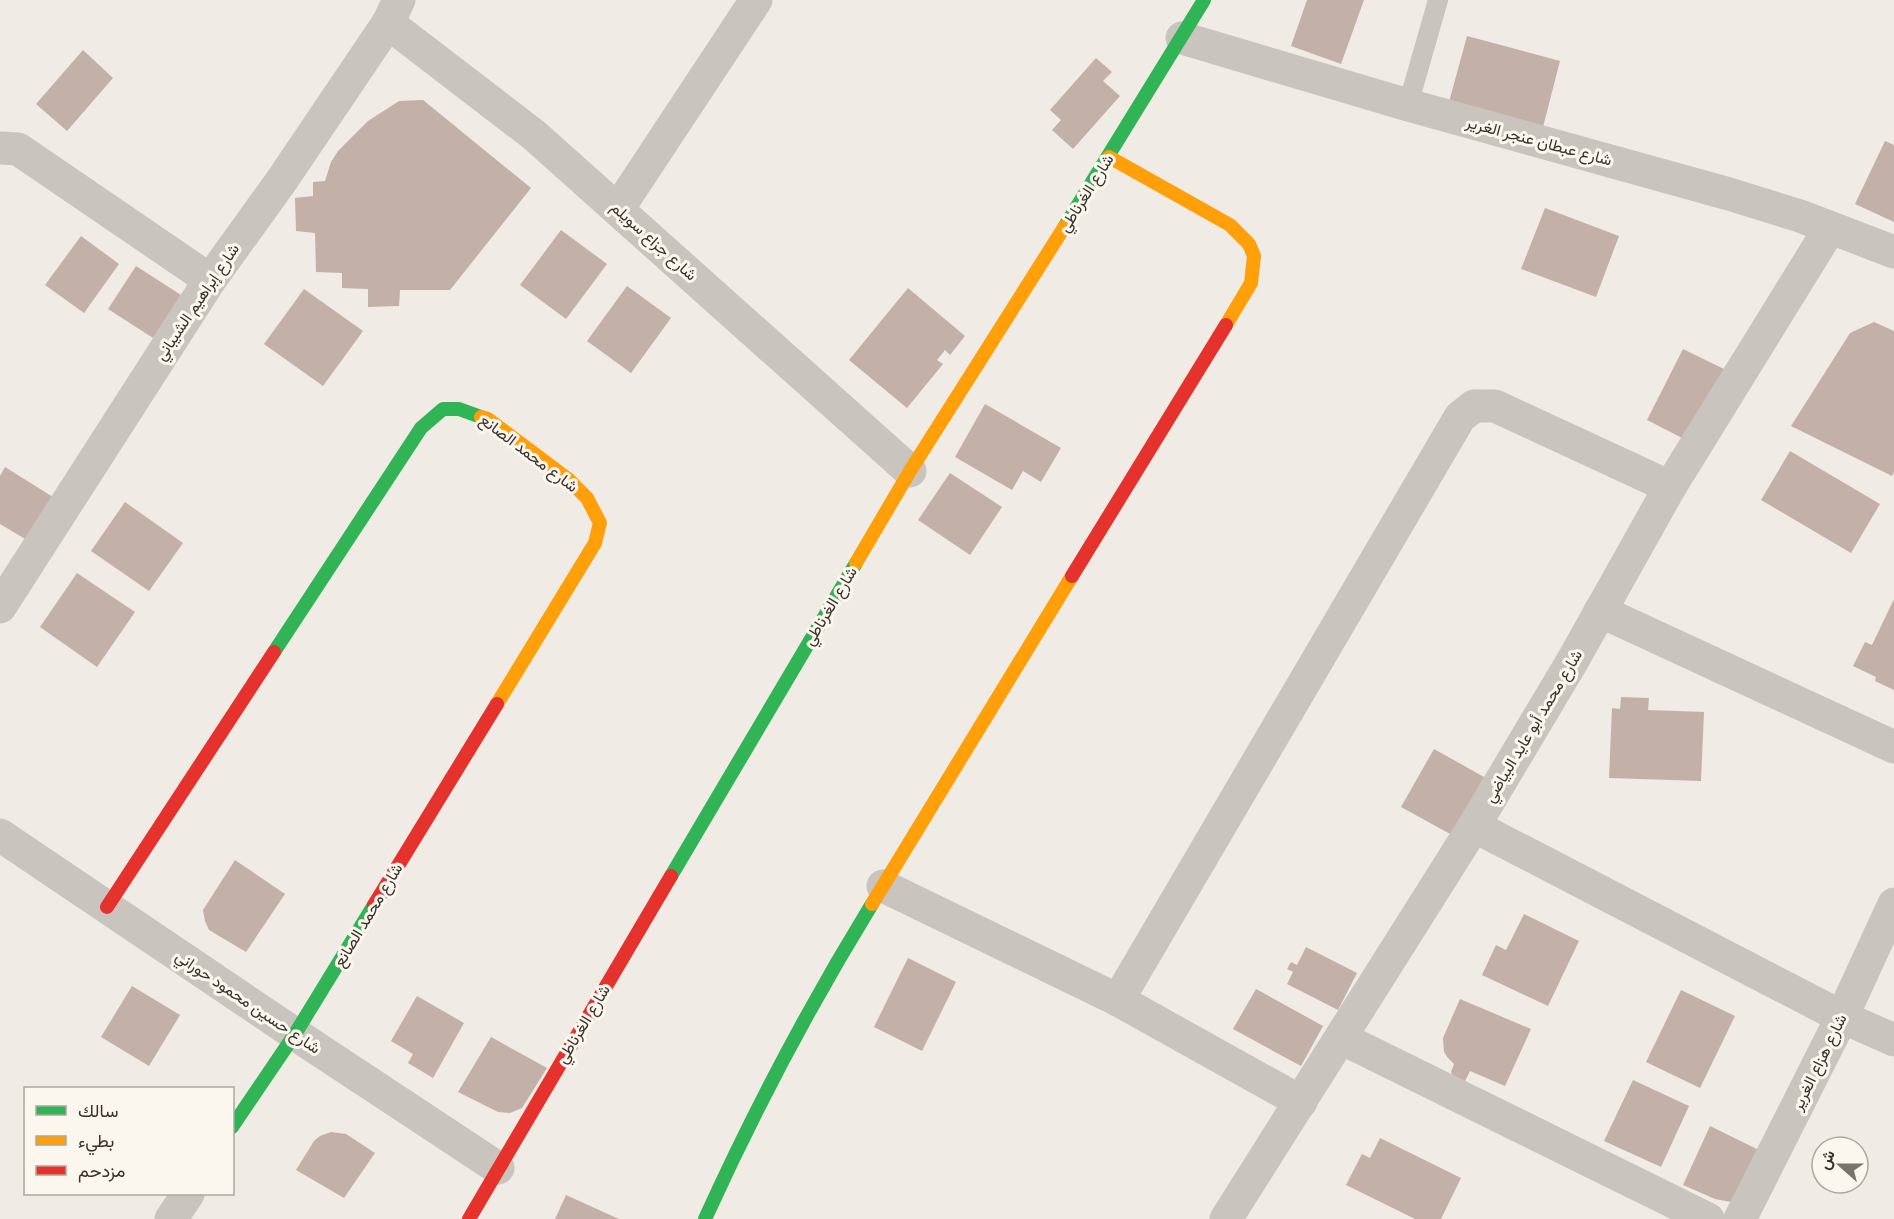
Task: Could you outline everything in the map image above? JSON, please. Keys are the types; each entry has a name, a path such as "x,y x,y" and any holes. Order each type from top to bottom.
{"street":[{"path":"618,209 756,0"},
{"name":"شارع الغرناطي","path":"469,1219 910,471 1109,157 1204,0"},
{"name":"شارع جزاع سويلم","path":"394,11 910,471"},
{"name":"شارع إبراهيم الشيباني","path":"0,607 210,280 282,180 394,11"},
{"name":"شارع عبطان عنجر الغرير","path":"1182,38 1408,105 1729,194 1894,252"},
{"path":"0,148 18,148 210,280"},
{"path":"705,1219 721,1183 805,1020 883,886 1251,283 1256,266 1253,249 1243,235 1230,225 1109,157"},
{"name":"شارع محمد أبو عايد البياضي","path":"1226,1219 1474,826 1670,487 1830,228"},
{"path":"1118,1000 1460,417 1474,406 1495,406 1670,487"},
{"name":"شارع محمد الصانع","path":"107,907 421,428 443,409 459,409 488,419 568,478 587,498 600,523 595,543 295,1034 234,1124"},
{"path":"1600,611 1894,747"},
{"path":"1474,826 1842,1017 1894,1040"},
{"name":"شارع حسين محمود حوراني","path":"0,835 498,1168"},
{"path":"883,886 1118,1000 1300,1102"},
{"name":"شارع هزاع الغرير","path":"1740,1219 1842,1017 1894,904"},
{"path":"1341,1038 1708,1219"},
{"path":"171,1219 187,1195"}],"lane":[{"path":"1408,105 1438,0"}],"building":[{"path":"1307,0 1364,0 1341,64 1291,46"},
{"path":"1467,36 1560,61 1543,127 1449,102"},
{"path":"83,50 113,78 67,131 36,104"},
{"path":"1096,58 1112,72 1103,81 1120,96 1073,149 1052,130 1061,120 1050,110"},
{"path":"423,100 531,188 450,290 400,290 399,306 368,307 368,289 342,288 342,273 316,272 315,233 296,231 295,198 313,196 313,182 325,181 331,162 338,151 368,121 399,101"},
{"path":"1885,141 1894,145 1894,222 1855,204"},
{"path":"1545,208 1619,236 1596,297 1521,269"},
{"path":"561,230 607,264 566,319 520,285"},
{"path":"81,236 119,264 84,313 45,285"},
{"path":"136,266 181,295 153,338 108,309"},
{"path":"627,286 671,318 631,373 587,341"},
{"path":"908,288 965,336 950,355 945,350 937,360 943,364 907,408 849,360"},
{"path":"304,289 363,331 323,386 264,344"},
{"path":"1874,322 1894,331 1894,472 1892,476 1791,426 1850,333"},
{"path":"1683,349 1728,371 1692,443 1647,420"},
{"path":"985,404 1061,448 1041,482 1023,471 1012,490 955,457"},
{"path":"1790,451 1880,504 1851,553 1761,500"},
{"path":"5,467 53,497 27,540 0,524 0,476"},
{"path":"950,473 1002,507 970,555 918,520"},
{"path":"125,502 183,543 149,591 91,551"},
{"path":"77,573 135,612 97,667 40,627"},
{"path":"1894,599 1894,690 1875,681 1876,677 1853,666 1865,642 1872,645"},
{"path":"1621,697 1649,698 1648,710 1704,712 1701,781 1609,778 1612,708 1620,709"},
{"path":"1434,749 1484,777 1452,835 1401,807"},
{"path":"235,860 285,894 246,952 209,930 203,910"},
{"path":"1524,914 1579,941 1548,1006 1482,975 1496,945 1506,950"},
{"path":"1306,947 1357,973 1338,1010 1287,984 1293,972 1287,969 1291,962 1297,965"},
{"path":"908,958 956,982 922,1051 874,1027"},
{"path":"132,986 180,1015 149,1066 101,1037"},
{"path":"1256,989 1323,1026 1301,1066 1233,1029"},
{"path":"1681,990 1735,1016 1700,1088 1646,1062"},
{"path":"417,996 464,1023 433,1078 408,1063 413,1054 391,1041"},
{"path":"1460,999 1531,1029 1505,1086 1470,1071 1464,1083 1454,1078 1451,1072 1454,1064 1444,1052 1443,1038"},
{"path":"491,1037 547,1068 522,1108 510,1113 498,1112 458,1092"},
{"path":"1633,1080 1689,1106 1661,1167 1604,1141"},
{"path":"1710,1126 1765,1153 1731,1202 1715,1199 1683,1185"},
{"path":"331,1132 346,1134 375,1153 344,1198 296,1170 314,1141"},
{"path":"1380,1138 1461,1178 1441,1219 1415,1219 1346,1185 1362,1154 1370,1158"},
{"path":"566,1195 619,1219 555,1219"}],"traffic: fast":[{"path":"1065,226 1204,0"},
{"path":"274,652 421,428 443,409 459,409 481,417"},
{"path":"671,876 856,563"},
{"path":"705,1219 784,1059 872,904"},
{"path":"234,1124 295,1034 374,905"}],"traffic: slow":[{"path":"1109,157 1230,225 1249,244 1254,256 1251,283 1226,325"},
{"path":"856,563 910,471 1065,226"},
{"path":"481,417 488,419 568,479 587,498 600,523 595,543 497,704"},
{"path":"872,904 1072,576"}],"traffic: jam":[{"path":"1072,576 1226,325"},
{"path":"107,907 274,652"},
{"path":"374,905 497,704"},
{"path":"469,1219 671,876"}]}
